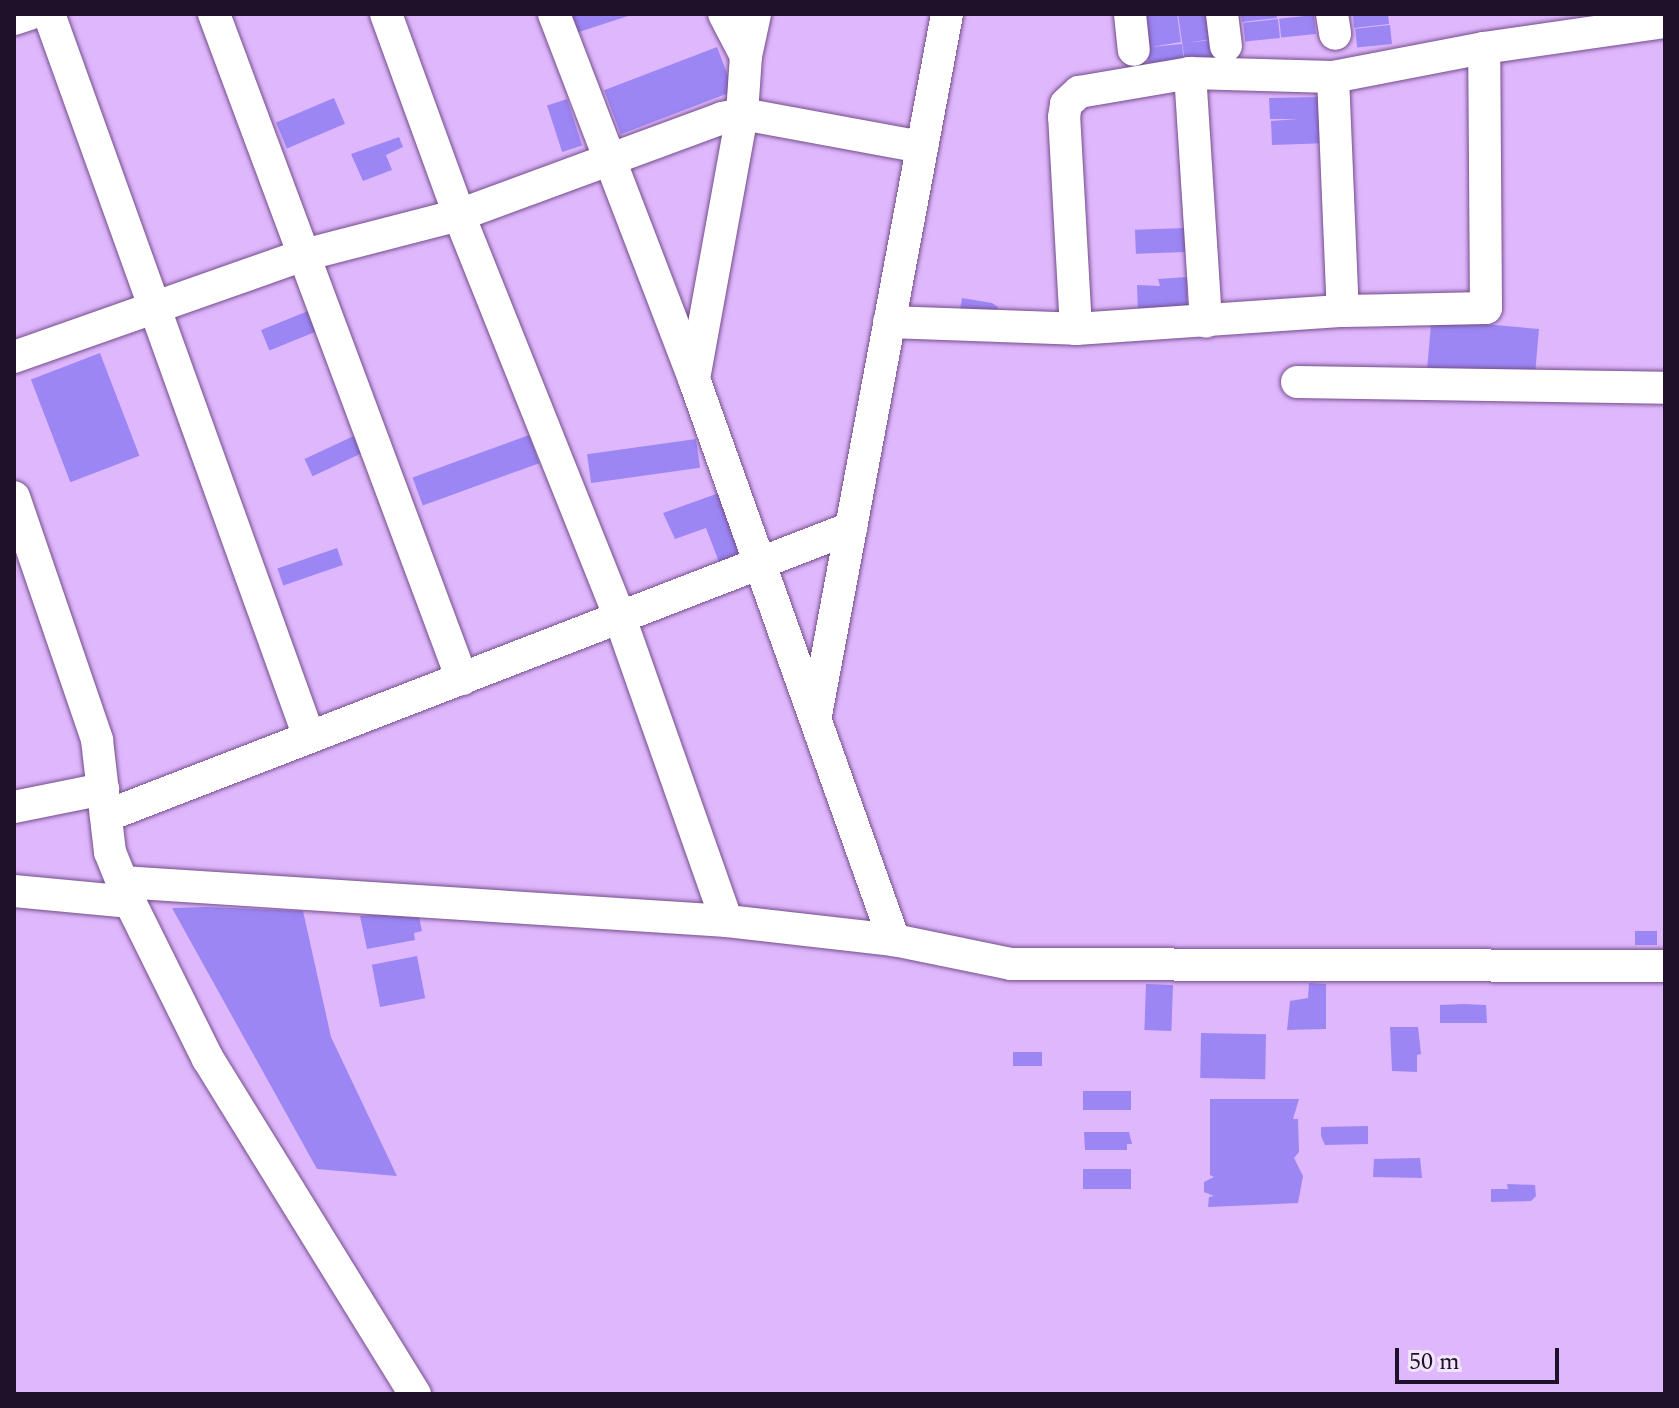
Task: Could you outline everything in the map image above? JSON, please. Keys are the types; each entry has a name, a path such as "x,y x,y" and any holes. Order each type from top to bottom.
{"street":[{"path":"14,19 29,14"},
{"path":"49,14 309,737"},
{"path":"214,14 462,679"},
{"path":"386,14 459,215 620,618 727,921"},
{"path":"554,14 608,164 694,379 894,940"},
{"path":"724,14 746,56"},
{"path":"694,379 742,114 746,56 755,14"},
{"path":"816,718 947,14"},
{"path":"1130,14 1134,50"},
{"path":"1222,14 1226,46"},
{"path":"1076,329 1066,104 1079,92 1190,73 1333,77 1484,48 1665,22"},
{"path":"889,322 1076,329 1343,311 1486,308 1484,48"},
{"path":"1190,73 1206,321"},
{"path":"1333,77 1343,311"},
{"path":"14,357 304,255 459,215 742,114 922,147"},
{"path":"1297,382 1665,388"},
{"path":"14,497 97,740 110,852 126,892 208,1059 415,1394"},
{"path":"14,807 104,803 309,737 851,528"},
{"path":"14,891 126,892 727,921 894,940 1011,964 1665,966"}],"building":[{"path":"568,14 630,14 631,15 576,33"},
{"path":"1142,14 1177,14 1181,42 1151,47 1182,44 1184,62 1149,66"},
{"path":"1178,14 1214,14 1217,38 1187,43 1218,39 1220,58 1185,62"},
{"path":"1241,14 1276,14 1277,18 1242,22"},
{"path":"1353,14 1388,14 1389,24 1354,28"},
{"path":"1314,15 1316,34 1281,38 1279,19"},
{"path":"1278,19 1280,38 1245,42 1243,23"},
{"path":"1390,25 1392,44 1357,48 1355,29"},
{"path":"717,47 734,91 621,134 604,90"},
{"path":"1319,97 1329,143 1272,145 1271,121 1298,119 1270,119 1269,98"},
{"path":"334,98 345,124 287,148 276,123"},
{"path":"567,99 582,146 562,152 547,105"},
{"path":"399,137 403,147 386,155 392,170 363,181 351,154"},
{"path":"1185,228 1186,252 1136,254 1135,230"},
{"path":"1187,277 1187,314 1138,314 1137,285 1160,286 1158,279"},
{"path":"962,298 992,303 998,307 995,325 959,316"},
{"path":"313,309 321,329 269,350 261,330"},
{"path":"1431,320 1539,329 1535,377 1427,367"},
{"path":"100,353 139,456 70,482 31,380"},
{"path":"358,434 366,451 313,476 305,459"},
{"path":"529,435 539,463 423,506 412,477"},
{"path":"696,439 700,468 591,483 587,454"},
{"path":"719,493 740,557 719,562 706,528 675,539 663,513"},
{"path":"337,548 343,565 283,586 277,569"},
{"path":"172,908 303,911 331,1037 397,1176 317,1169"},
{"path":"418,912 422,931 414,933 415,940 367,949 360,916"},
{"path":"1635,931 1657,931 1657,945 1635,945"},
{"path":"417,956 425,998 380,1007 372,965"},
{"path":"1309,983 1326,984 1326,1029 1287,1030 1290,1001 1308,998"},
{"path":"1146,984 1173,985 1171,1031 1144,1030"},
{"path":"1440,1005 1486,1005 1487,1023 1440,1023"},
{"path":"1390,1027 1418,1027 1421,1054 1417,1055 1417,1072 1392,1071"},
{"path":"1201,1033 1266,1034 1265,1079 1200,1078"},
{"path":"1013,1052 1042,1052 1042,1066 1013,1066"},
{"path":"1083,1091 1131,1091 1131,1110 1083,1110"},
{"path":"1210,1099 1299,1099 1293,1119 1298,1119 1299,1152 1294,1158 1303,1176 1298,1203 1208,1207 1209,1197 1214,1196 1204,1192 1204,1182 1214,1177 1210,1175"},
{"path":"1368,1126 1368,1144 1325,1145 1321,1136 1321,1127"},
{"path":"1084,1132 1129,1132 1132,1144 1127,1144 1127,1150 1085,1150"},
{"path":"1420,1158 1422,1178 1373,1177 1374,1159"},
{"path":"1083,1169 1131,1169 1131,1189 1083,1189"},
{"path":"1507,1184 1535,1185 1536,1196 1531,1201 1491,1202 1491,1189 1508,1189"}]}
